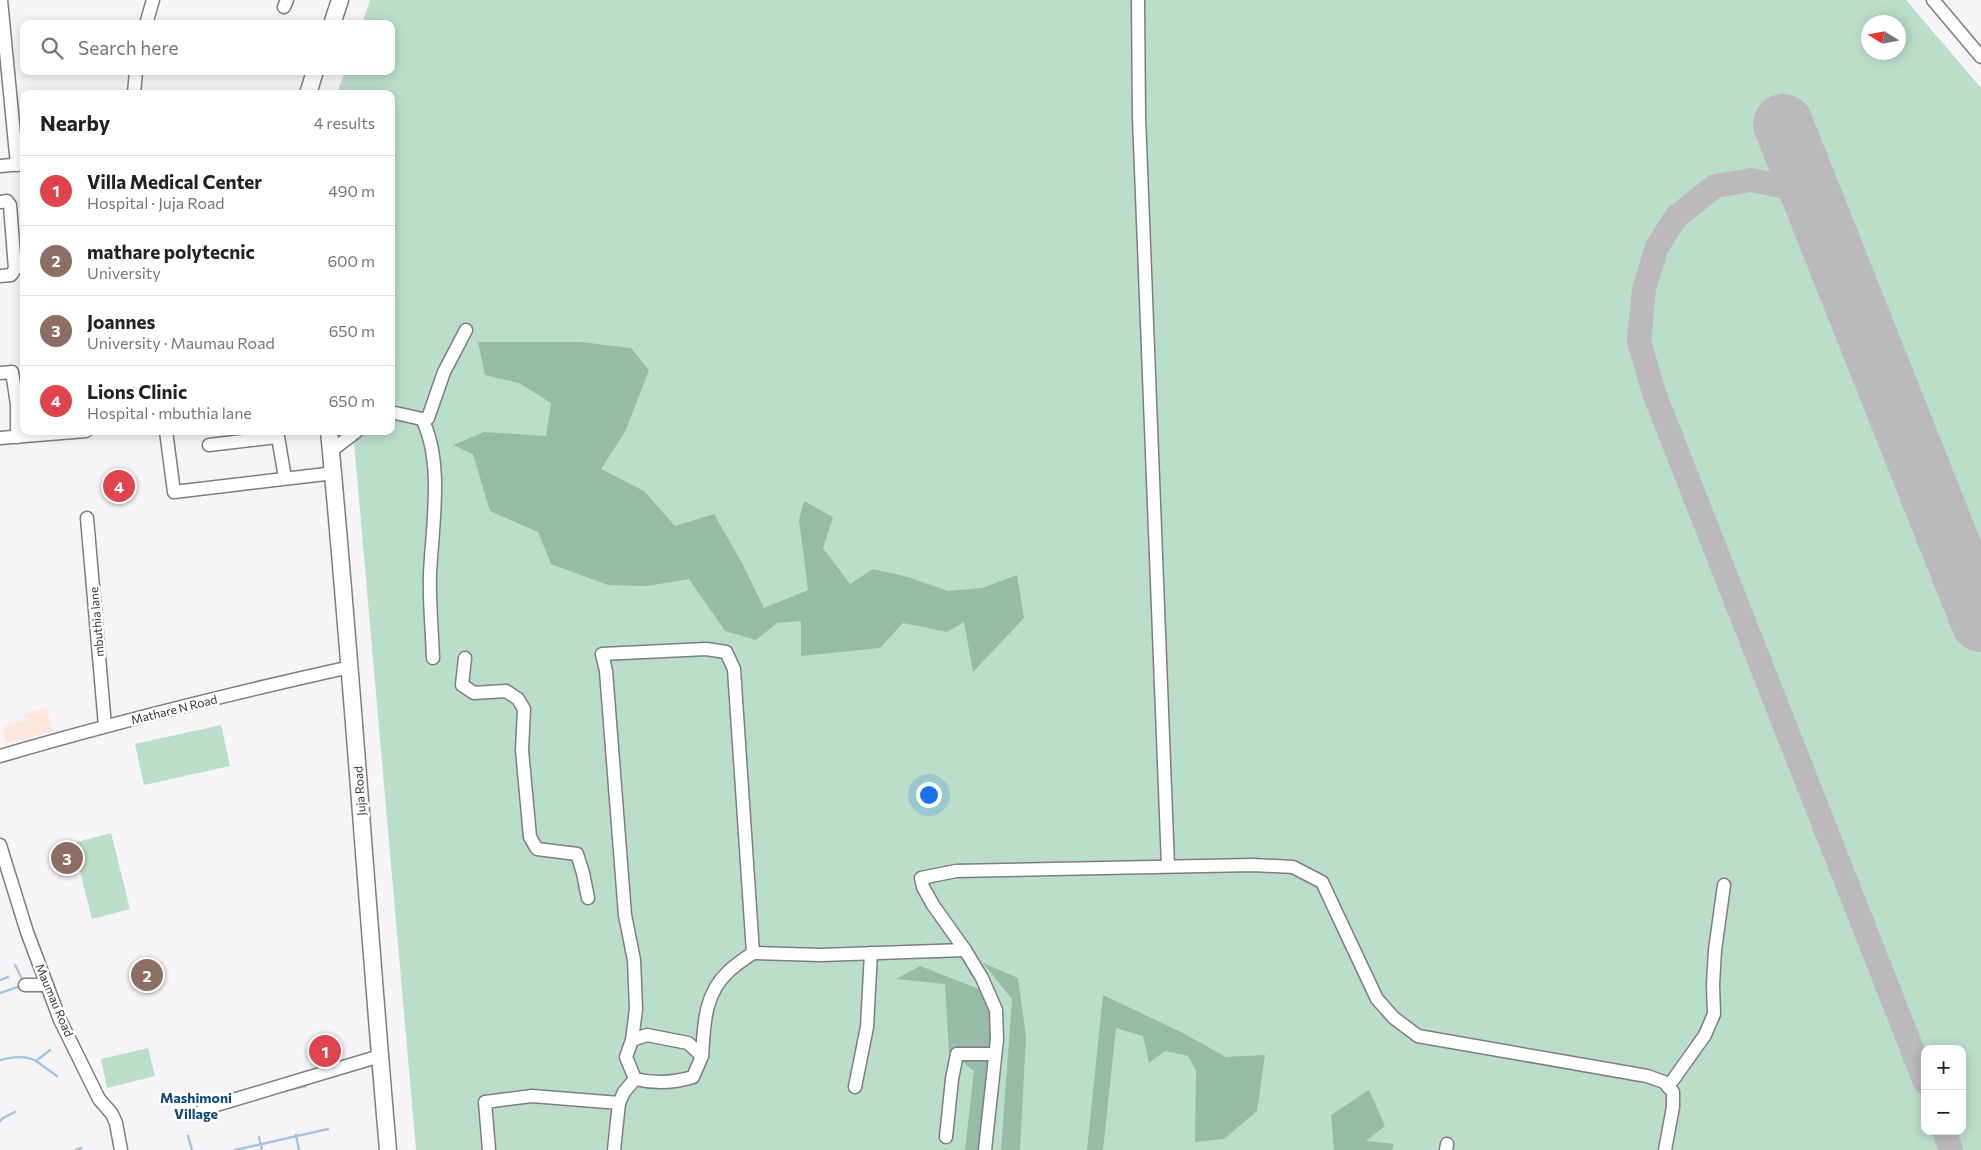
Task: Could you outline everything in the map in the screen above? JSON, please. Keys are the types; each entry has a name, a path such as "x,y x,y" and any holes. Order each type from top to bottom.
{"main road":[{"path":"333,20 340,0"},
{"path":"309,90 313,75"},
{"name":"Juja Road","path":"329,435 350,667 388,1150"}],"street":[{"path":"147,20 154,0"},
{"path":"1138,0 1139,117 1168,866"},
{"path":"1934,0 1981,58"},
{"path":"0,166 20,164 6,127 1,8"},
{"path":"134,90 136,75"},
{"path":"0,202 6,201 9,203 18,219 14,272 11,275 0,276"},
{"path":"395,413 422,419 428,418 444,372 466,330"},
{"path":"0,373 12,372 17,404 17,437"},
{"path":"422,419 429,434 434,462 434,517 430,575 433,658"},
{"path":"0,438 40,435"},
{"path":"167,435 174,492 334,473"},
{"path":"209,445 271,435"},
{"path":"277,435 285,478"},
{"path":"331,451 352,435"},
{"name":"mbuthia lane","path":"87,518 105,726"},
{"path":"635,1079 626,1057 632,1040 636,1009 634,960 624,914 606,671 602,654 706,649 726,652 734,669 752,953"},
{"path":"466,658 462,685 474,693 506,691 518,699 524,709 522,750 530,837 537,849 577,854 584,873 588,898"},
{"name":"Mathare N Road","path":"0,756 105,726 211,699 350,667"},
{"name":"Maumau Road","path":"0,845 28,932 60,1020 99,1099 112,1114 116,1123 121,1150"},
{"path":"985,1150 997,1039 996,1010 982,978 933,904 923,887 921,878 956,871 1253,864 1293,867 1322,882 1377,998 1394,1018 1418,1036 1647,1076 1664,1082 1674,1092 1664,1150"},
{"path":"1668,1087 1705,1035 1714,1014 1712,985 1724,885"},
{"path":"635,1079 651,1083 675,1082 693,1077 702,1056 705,1014 713,992 726,973 752,953 821,955 965,950"},
{"path":"855,1087 867,1027 871,953"},
{"path":"25,985 48,985"},
{"path":"632,1040 647,1035 688,1043 702,1056"},
{"path":"946,1137 952,1079 957,1054 995,1054"},
{"path":"203,1109 380,1056"},
{"path":"614,1150 619,1103 624,1092 635,1079"},
{"path":"490,1150 486,1102 532,1096 619,1103"}],"shaded area":[{"path":"47,707 53,731 6,743 3,726 25,720 24,714"}],"green space":[{"path":"370,0 1906,0 1981,88 1981,1150 416,1150 353,435 395,435 395,90 338,90 344,75 395,75 395,20 363,20"},
{"path":"478,342 581,342 631,348 649,370 625,432 601,469 644,491 675,526 714,514 743,565 764,608 808,590 799,520 804,501 833,517 823,548 850,584 873,569 908,577 948,591 982,588 1017,575 1024,618 973,672 964,622 947,632 903,623 880,648 801,656 801,621 777,623 756,640 725,631 689,579 647,586 608,585 551,564 538,532 490,511 473,454 453,445 484,432 546,436 551,403 519,383 485,375"},
{"path":"221,725 230,766 144,785 135,744"},
{"path":"111,833 130,909 92,919 73,843"},
{"path":"983,963 1018,978 1026,1037 1020,1150 1001,1150 1012,999"},
{"path":"920,966 997,996 985,1150 965,1150 974,1071 949,1052 945,984 896,979"},
{"path":"1103,995 1183,1033 1226,1057 1265,1055 1257,1111 1224,1139 1195,1142 1196,1070 1188,1056 1165,1051 1149,1063 1143,1036 1116,1028 1103,1150 1087,1150"},
{"path":"148,1048 155,1076 107,1088 101,1059"},
{"path":"1369,1090 1385,1126 1366,1141 1394,1144 1392,1150 1334,1150 1331,1115"}],"waterway":[{"path":"15,965 23,981"},
{"path":"0,980 8,977"},
{"path":"0,993 21,986"},
{"path":"0,1060 18,1057 36,1061 50,1050"},
{"path":"36,1061 57,1076"},
{"path":"283,1091 306,1086"},
{"path":"0,1121 15,1112"},
{"path":"235,1150 328,1129"},
{"path":"296,1135 299,1150"},
{"path":"188,1136 192,1150"},
{"path":"259,1137 262,1150"},
{"path":"76,1150 81,1148"}],"taxiway":[{"path":"1810,192 1751,180 1715,186 1676,217 1657,247 1644,289 1639,341 1654,393 1921,1072"},
{"path":"1945,1135 1951,1150"}],"runway":[{"path":"1783,124 1981,622"}],"place":[{"name":"Lions Clinic","path":"119,486"},
{"name":"Joannes","path":"67,858"},
{"name":"mathare polytecnic","path":"147,975"},
{"name":"Villa Medical Center","path":"325,1051"}],"district":[{"name":"Mashimoni Village","path":"196,1106"}]}
